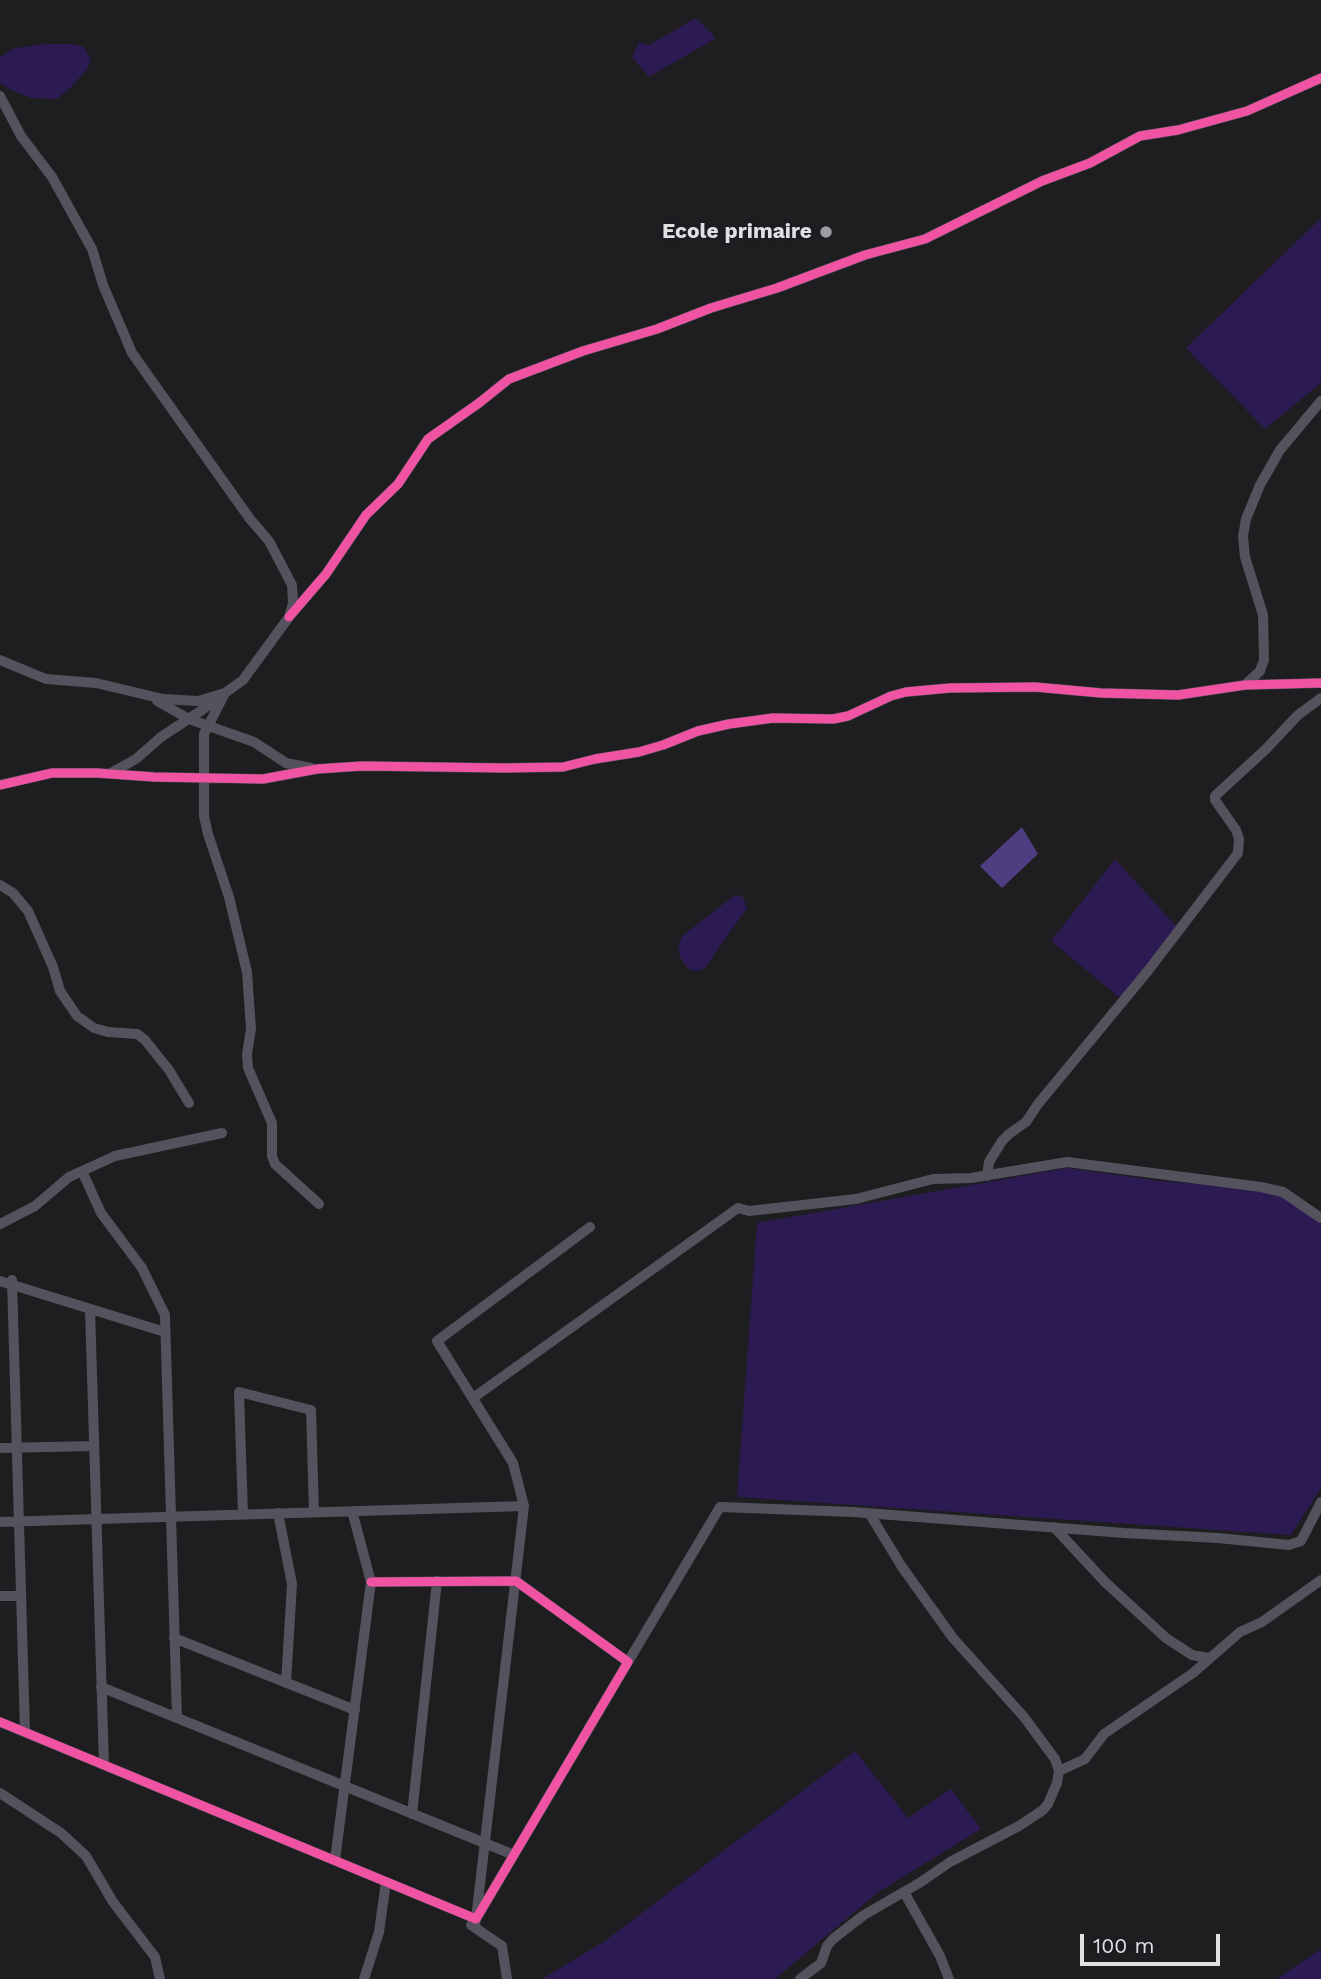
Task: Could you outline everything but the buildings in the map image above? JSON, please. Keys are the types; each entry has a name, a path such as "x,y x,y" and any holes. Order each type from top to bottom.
{"street":[{"path":"109,774 136,758 161,737 243,680 289,617 326,574 366,515 398,484 428,439 509,379 583,351 657,329 865,255 925,239 1042,181 1090,163 1140,136 1178,130 1247,111 1321,78"},
{"path":"0,96 21,136 52,177 92,249 103,285 132,353 269,541 292,586 293,603 289,617"},
{"path":"1245,685 1260,671 1264,660 1264,615 1245,557 1243,536 1246,519 1260,485 1280,450 1321,401"},
{"path":"0,660 46,679 96,683 163,699 198,701 225,693"},
{"path":"0,785 52,773 263,779 317,769 362,766 563,766 639,752 698,731 729,724 773,718 833,719 848,716 906,692 950,688 1035,687 1101,693 1178,695 1245,685 1321,682"},
{"path":"225,693 204,734 204,816 229,897 247,972 251,1019 248,1068 272,1123 272,1156 275,1164 318,1204"},
{"path":"145,694 189,719 254,742 286,763 317,769"},
{"path":"987,1176 989,1162 1002,1141 1026,1122 1147,972 1238,853 1239,839 1236,830 1215,796 1298,715 1321,698"},
{"path":"0,885 13,893 28,911 53,967 60,991 77,1016 94,1028 137,1034 145,1040 169,1070 189,1103"},
{"path":"0,1224 35,1206 69,1177 115,1156 222,1133"},
{"path":"472,1398 738,1208 749,1211 856,1199 933,1179 987,1176 1068,1162 1261,1187 1283,1192 1321,1218"},
{"path":"82,1171 101,1213 142,1268 165,1315 177,1718"},
{"path":"475,1923 524,1506 513,1464 437,1341 590,1227"},
{"path":"26,1732 17,1448 8,1282 165,1332"},
{"path":"90,1309 104,1765"},
{"path":"243,1514 239,1392 311,1410 314,1512"},
{"path":"0,1448 94,1446"},
{"path":"475,1923 720,1507 869,1513 1289,1545 1301,1541 1321,1503"},
{"path":"0,1522 524,1506"},
{"path":"335,1860 371,1582 352,1511"},
{"path":"278,1513 292,1584 286,1683"},
{"path":"800,1979 821,1963 827,1946 833,1939 864,1915 950,1862 1043,1811 1057,1783 1059,1771 1055,1759 1024,1717 953,1638 902,1567 869,1513"},
{"path":"1054,1527 1105,1582 1166,1638 1192,1655 1208,1658"},
{"path":"1059,1771 1084,1759 1104,1734 1193,1673 1240,1632 1262,1622 1321,1580"},
{"path":"412,1814 437,1581"},
{"path":"371,1582 516,1581 628,1662"},
{"path":"0,1596 21,1596"},
{"path":"174,1638 355,1710"},
{"path":"101,1687 514,1855"},
{"path":"0,1722 335,1860 475,1923 502,1946 507,1979"},
{"path":"0,1793 61,1833 86,1856 113,1902 155,1957 160,1979"},
{"path":"364,1979 379,1932 386,1882"},
{"path":"904,1892 940,1956 949,1979"},
{"path":"463,1920 475,1923"}],"shaded area":[{"path":"696,18 716,38 649,77 632,57 639,42 649,45"},
{"path":"46,44 84,47 91,59 87,69 57,99 31,98 0,83 0,57 14,48"},
{"path":"1321,218 1321,383 1265,429 1186,348"},
{"path":"1022,827 1038,854 1002,888 980,866"},
{"path":"1115,859 1177,927 1120,998 1051,941"},
{"path":"735,895 743,897 747,908 704,969 688,969 680,957 678,946 682,936"},
{"path":"1067,1168 1161,1181 1255,1189 1284,1196 1317,1219 1321,1225 1321,1488 1291,1535 737,1497 757,1223"},
{"path":"855,1751 908,1818 951,1789 981,1829 877,1893 775,1979 542,1979 605,1941"},
{"path":"1321,1949 1321,1979 1277,1979"}],"cycle path":[{"path":"289,617 326,574 366,515 398,484 428,439 509,379 583,351 777,288 865,255 925,239 1042,181 1090,163 1140,136 1178,130 1247,111 1321,78"},
{"path":"0,785 52,773 263,779 317,769 362,766 563,767 639,752 698,731 729,724 773,718 833,719 848,716 906,692 950,688 1035,687 1101,693 1178,695 1245,685 1321,683"},
{"path":"0,1722 476,1919 628,1662 516,1581 371,1582"}],"place":[{"name":"Ecole primaire","path":"826,232"}]}
